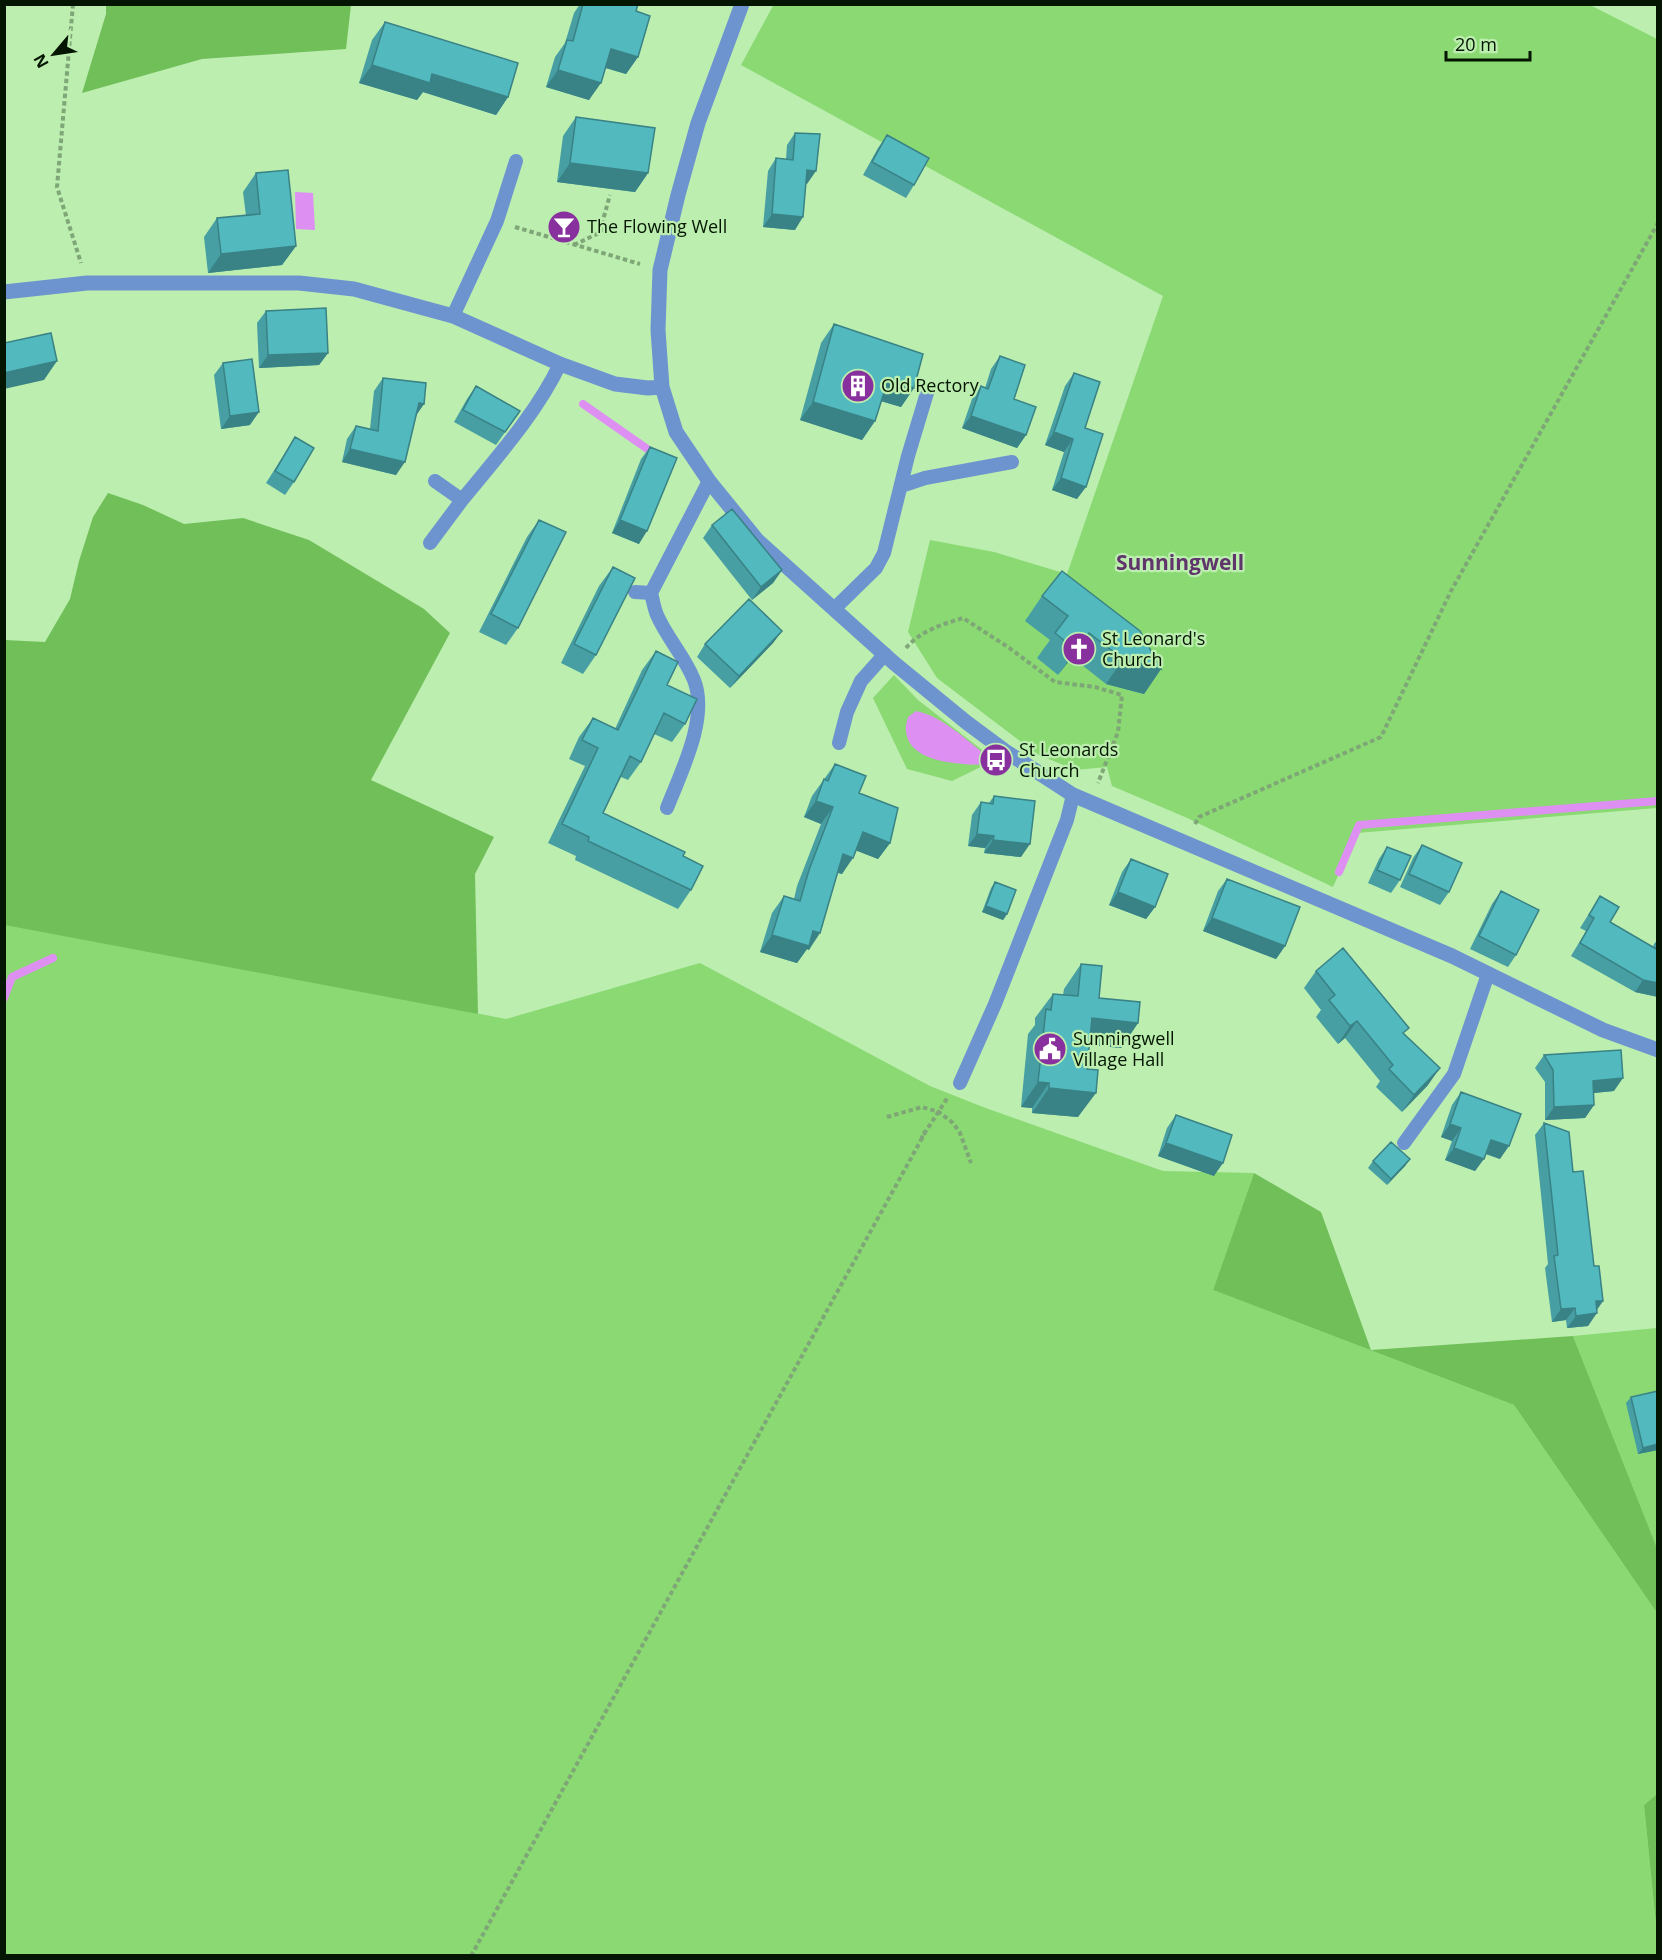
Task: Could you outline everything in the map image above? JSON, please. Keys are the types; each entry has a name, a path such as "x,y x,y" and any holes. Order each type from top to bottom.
{"street":[{"path":"742,4 698,123 678,195 660,270 658,330 662,387 676,432 709,481 757,540 966,722 1073,795 1452,956 1603,1030 1658,1050"},
{"path":"4,292 87,283 299,283 354,289 453,316 560,364 615,384 648,388 662,387"}],"lane":[{"path":"453,316 497,221 516,161"},
{"path":"430,543 501,453 549,387 560,364"},
{"path":"834,609 876,568 884,553 908,456 927,393"},
{"path":"901,486 925,478 1012,462"},
{"path":"435,481 462,500"},
{"path":"667,808 686,759 698,719 698,696 694,680 657,615 651,593 709,481"},
{"path":"634,592 651,593"},
{"path":"839,742 847,712 861,681 890,658"},
{"path":"955,1088 995,1004 1067,820 1073,795"},
{"path":"1404,1143 1454,1074 1488,974"}],"path":[{"path":"73,4 57,187 87,283"},
{"path":"573,245 601,232 610,195"},
{"path":"497,221 660,270"},
{"path":"1184,844 1199,817 1381,737 1451,591 1658,223"},
{"path":"890,658 913,640 941,624 963,618 1008,647 1055,682 1095,687 1122,695 1118,732 1091,802"},
{"path":"471,1956 926,1131 955,1088"},
{"path":"887,1117 922,1107 939,1112 953,1123 960,1133 971,1163"}],"green space":[{"path":"106,4 351,5 346,49 202,59 82,93 106,14"},
{"path":"774,4 1588,4 1657,39 1657,808 1357,833 1333,887 1185,817 1112,786 1107,767 1075,770 1037,754 937,678 908,632 930,540 994,552 1067,574 1163,296 741,65"},
{"path":"108,493 143,505 184,524 243,518 309,540 424,609 450,633 371,780 494,837 475,874 478,1014 5,925 5,640 45,642 70,599 93,517"},
{"path":"894,675 918,700 995,760 952,781 907,769 873,698"},
{"path":"4,922 506,1019 700,963 930,1086 983,1107 1163,1171 1254,1173 1213,1290 1514,1405 1657,1613 1657,1794 1644,1805 1657,1955 5,1955"},
{"path":"1254,1173 1321,1212 1371,1350 1573,1336 1657,1548 1657,1613 1514,1405 1213,1290"},
{"path":"1657,1328 1657,1548 1573,1336"},
{"path":"1657,1794 1657,1935 1644,1805"}],"shaded area":[{"path":"295,192 313,193 315,230 296,229"},
{"path":"916,711 944,723 986,755 982,765 936,760 916,750 909,742 906,728 908,717"}],"building":[{"path":"583,4 638,4 636,11 650,16 638,57 611,49 601,83 558,70 567,40 573,41"},
{"path":"385,22 518,63 508,97 432,74 430,83 372,65"},
{"path":"576,117 655,128 648,173 570,163"},
{"path":"795,133 820,134 816,171 807,170 803,217 772,214 776,158 793,160"},
{"path":"887,135 929,158 914,185 872,162"},
{"path":"288,170 296,246 221,254 217,218 260,214 256,173"},
{"path":"326,308 328,353 268,355 266,311"},
{"name":"Old Rectory","path":"834,324 923,354 914,388 888,380 875,421 813,402"},
{"path":"51,333 57,361 4,373 4,343"},
{"path":"1000,356 1025,365 1014,399 1036,407 1026,435 971,416 981,386 988,389"},
{"path":"252,359 259,412 230,416 223,363"},
{"path":"1074,373 1100,382 1085,428 1103,434 1086,487 1061,478 1073,439 1054,432"},
{"path":"383,378 426,383 424,404 419,403 405,462 350,449 356,426 378,431"},
{"path":"476,386 520,411 505,432 463,410"},
{"path":"295,437 314,448 294,482 275,471"},
{"path":"650,447 677,458 647,531 620,520"},
{"path":"732,509 782,570 761,587 712,525"},
{"path":"539,520 566,532 518,628 491,614"},
{"path":"613,567 635,578 596,655 574,644"},
{"path":"1062,571 1140,631 1161,669 1123,659 1089,633 1076,650 1055,633 1068,616 1042,596"},
{"path":"749,599 782,631 739,676 705,644"},
{"path":"656,651 678,662 667,685 697,699 685,724 664,713 641,762 630,756 603,813 685,852 683,856 703,866 691,890 588,841 589,837 562,824 598,748 582,740 593,718 618,730"},
{"path":"835,764 866,776 859,793 898,808 890,843 863,832 853,858 843,854 820,933 813,931 809,946 772,935 784,896 800,901 833,807 816,801 824,779 828,781"},
{"path":"994,796 1035,801 1030,844 993,840 994,836 977,834 981,802 993,804"},
{"path":"1422,845 1462,863 1449,892 1409,874"},
{"path":"1387,847 1411,856 1400,880 1377,870"},
{"path":"1131,859 1168,874 1155,907 1118,892"},
{"path":"1227,879 1300,907 1285,946 1212,918"},
{"path":"995,882 1016,890 1007,914 986,906"},
{"path":"1501,891 1539,910 1516,955 1479,936"},
{"path":"1600,896 1619,907 1610,922 1658,950 1658,983 1643,980 1580,943 1594,918 1589,915"},
{"path":"1343,948 1409,1028 1403,1033 1440,1068 1414,1095 1389,1069 1393,1065 1357,1021 1350,1026 1329,1000 1335,995 1316,971"},
{"path":"1081,964 1102,966 1099,998 1140,1002 1138,1023 1092,1018 1087,1069 1098,1070 1096,1093 1049,1088 1049,1083 1038,1082 1046,1009 1051,1010 1053,994 1078,996"},
{"path":"1621,1050 1623,1078 1593,1081 1594,1105 1554,1107 1553,1070 1544,1055"},
{"path":"1461,1092 1521,1114 1509,1146 1491,1140 1484,1159 1454,1148 1461,1128 1450,1124"},
{"path":"1176,1115 1232,1135 1223,1163 1166,1143"},
{"path":"1544,1123 1569,1132 1573,1172 1583,1171 1594,1266 1599,1266 1603,1301 1596,1301 1597,1313 1576,1316 1575,1308 1561,1309 1554,1256 1558,1255"},
{"path":"1391,1142 1410,1159 1391,1179 1373,1161"},
{"path":"1658,1391 1658,1444 1643,1448 1631,1397"}],"waterway":[{"path":"583,404 656,455"},
{"path":"1339,872 1359,825 1658,801"},
{"path":"4,998 12,977 53,958"}],"place":[{"name":"The Flowing Well","path":"564,227"},
{"name":"Old Rectory","path":"858,386"},
{"name":"St Leonard's Church","path":"1079,649"},
{"name":"St Leonards Church","path":"996,760"},
{"name":"Sunningwell Village Hall","path":"1050,1049"}],"district":[{"name":"Sunningwell","path":"1180,563"}]}
